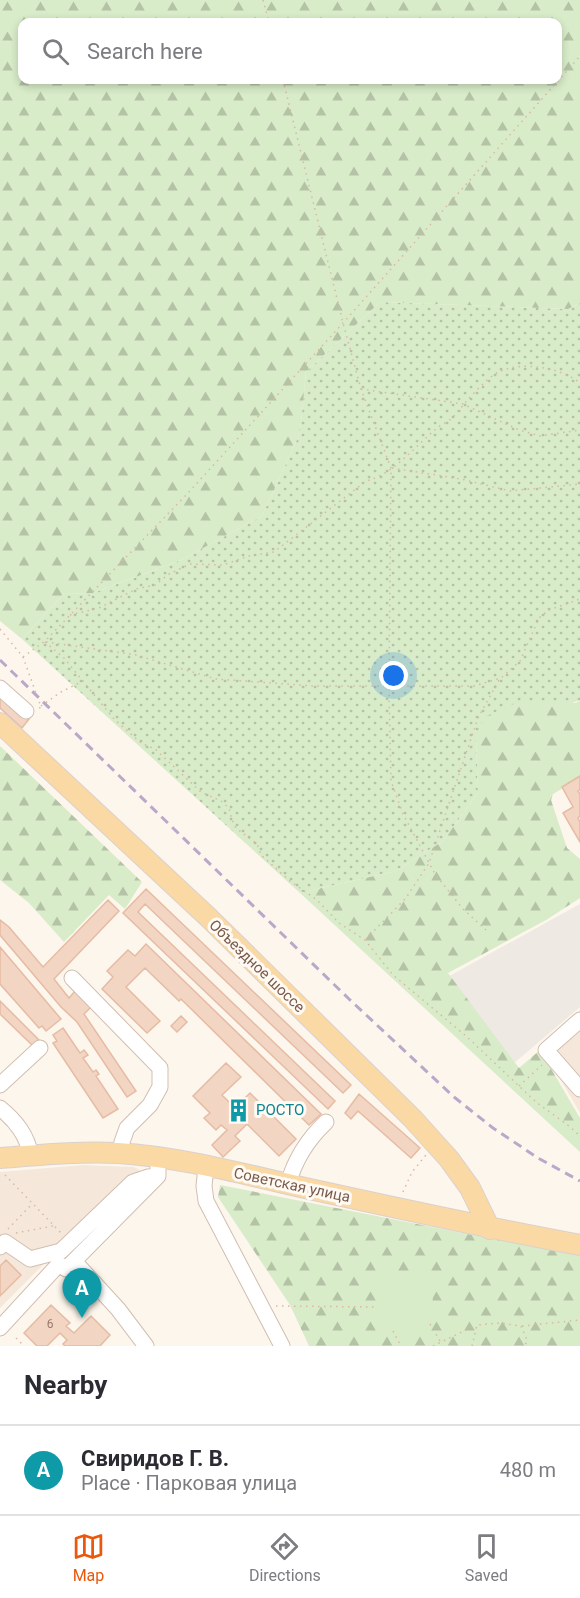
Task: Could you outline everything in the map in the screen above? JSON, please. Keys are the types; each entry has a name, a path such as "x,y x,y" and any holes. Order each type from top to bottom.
{"main road":[{"name":"Объездное шоссе","path":"0,723 217,927 405,1110 449,1158 470,1188 490,1229"},
{"name":"Советская улица","path":"3,1167 31,1156 82,1152 120,1153 158,1167 206,1167 490,1229 580,1245"}],"street":[{"path":"0,688 33,709"},
{"path":"72,978 160,1068 160,1087 150,1105 127,1128 120,1153"},
{"path":"580,1020 546,1050 580,1089"},
{"path":"2,1081 40,1048"},
{"path":"0,1108 14,1119 28,1142 31,1156"},
{"path":"288,1184 291,1173 308,1140 326,1122"},
{"path":"4,1239 30,1259 62,1251 133,1182 158,1167"},
{"path":"0,1328 158,1167"},
{"path":"206,1167 204,1186 206,1201 282,1346"},
{"path":"66,1263 118,1309 146,1346"}],"path":[{"path":"263,0 268,18"},
{"path":"562,76 580,56"},
{"path":"284,84 361,389 391,468 389,687 391,781 403,814 435,874 463,909 486,930"},
{"path":"0,628 23,657 45,641 188,493 555,84"},
{"path":"69,616 99,608 136,589 155,585 190,564 223,565 249,556 273,552 366,481 376,479 416,449 436,428 453,418 463,404 500,371 535,365 571,376 580,383"},
{"path":"361,389 463,404 519,430 540,436 580,430"},
{"path":"391,468 461,479 510,491 580,484"},
{"path":"365,940 406,898 429,863 478,718 501,678 520,661 539,618 549,610 580,600"},
{"path":"45,641 136,655 216,679 314,686 389,687 474,686 501,678"},
{"path":"45,641 64,658 114,719 141,743 155,749 201,792 230,808 236,828 257,844 261,855 290,881 317,900 339,923 365,940 393,975 466,1036 518,1086 580,1137"},
{"path":"33,709 84,681"},
{"path":"518,1086 536,1071"},
{"path":"404,1192 412,1172 436,1144"},
{"path":"3,1167 33,1204 70,1243"},
{"path":"4,1239 33,1204"},
{"path":"4,1239 14,1233 54,1226"},
{"path":"266,1305 378,1307"},
{"path":"433,1346 477,1325 499,1323 521,1326 580,1320"},
{"path":"430,1324 441,1342"},
{"path":"472,1346 477,1325"},
{"path":"521,1326 526,1340 525,1346"},
{"path":"393,1331 401,1346"},
{"path":"16,1338 24,1346"}],"shaded area":[{"path":"580,904 580,1007 512,1065 442,980"},
{"path":"580,1010 580,1113 541,1046"},
{"path":"83,1165 134,1167 140,1170 136,1177 107,1201 0,1308 0,1172"}],"green space":[{"path":"0,0 580,0 580,303 568,309 380,302 306,372 300,433 262,516 181,560 93,593 64,594 22,639 0,621"},
{"path":"380,302 568,309 580,303 580,700 476,740 478,793 443,841 396,871 300,893 22,639 64,594 93,593 181,560 262,516 300,433 306,372"},
{"path":"580,700 580,778 553,794 551,800 567,848 580,859 580,898 546,920 448,973 519,1068 540,1050 580,1118 580,1152 300,893 396,871 443,841 478,793 476,740 484,717 518,702 576,703"},
{"path":"0,746 142,882 125,909 109,895 64,942 29,903 0,880"},
{"path":"220,1185 580,1254 580,1346 309,1346 290,1305 218,1197"},
{"path":"382,1268 435,1280 428,1338 376,1327"}],"building":[{"path":"0,693 29,719 22,728 0,708"},
{"path":"580,776 580,790 578,791 580,816 578,818 580,842 563,813 573,807 562,787"},
{"path":"146,889 351,1085 343,1093 145,904 138,912 335,1101 328,1109 123,913"},
{"path":"108,900 119,911 54,979 69,998 75,991 92,1006 84,1014 136,1091 127,1097 77,1022 61,1007 0,935 0,920 9,927 43,967"},
{"path":"146,944 321,1114 309,1125 181,999 179,1001 145,968 126,987 160,1021 147,1033 102,989 113,977 107,971 128,950 135,956"},
{"path":"0,947 61,1019 46,1031 42,1026 39,1028 0,984"},
{"path":"0,1001 39,1040 33,1046 0,1014"},
{"path":"181,1016 187,1022 177,1032 171,1026"},
{"path":"63,1028 80,1053 84,1050 88,1055 83,1058 93,1072 96,1070 99,1074 96,1076 118,1109 103,1118 53,1043 57,1041 53,1035"},
{"name":"РОСТО","path":"226,1063 241,1077 222,1095 235,1108 250,1093 296,1139 279,1156 247,1124 235,1136 240,1141 223,1157 212,1145 227,1130 221,1125 216,1130 204,1118 210,1113 193,1096"},
{"path":"359,1094 420,1148 411,1158 358,1111 351,1119 345,1113"},
{"path":"6,1260 21,1275 0,1296 0,1266"},
{"path":"51,1305 70,1323 66,1326 74,1333 91,1316 110,1335 100,1346 65,1346 63,1344 67,1340 60,1333 47,1346 37,1346 24,1333"}],"railway":[{"path":"0,660 349,999 454,1097 493,1128 538,1158 580,1181"}],"place":[{"name":"РОСТО","path":"238,1110"},
{"name":"Свиридов Г. В.","path":"82,1318"}]}
